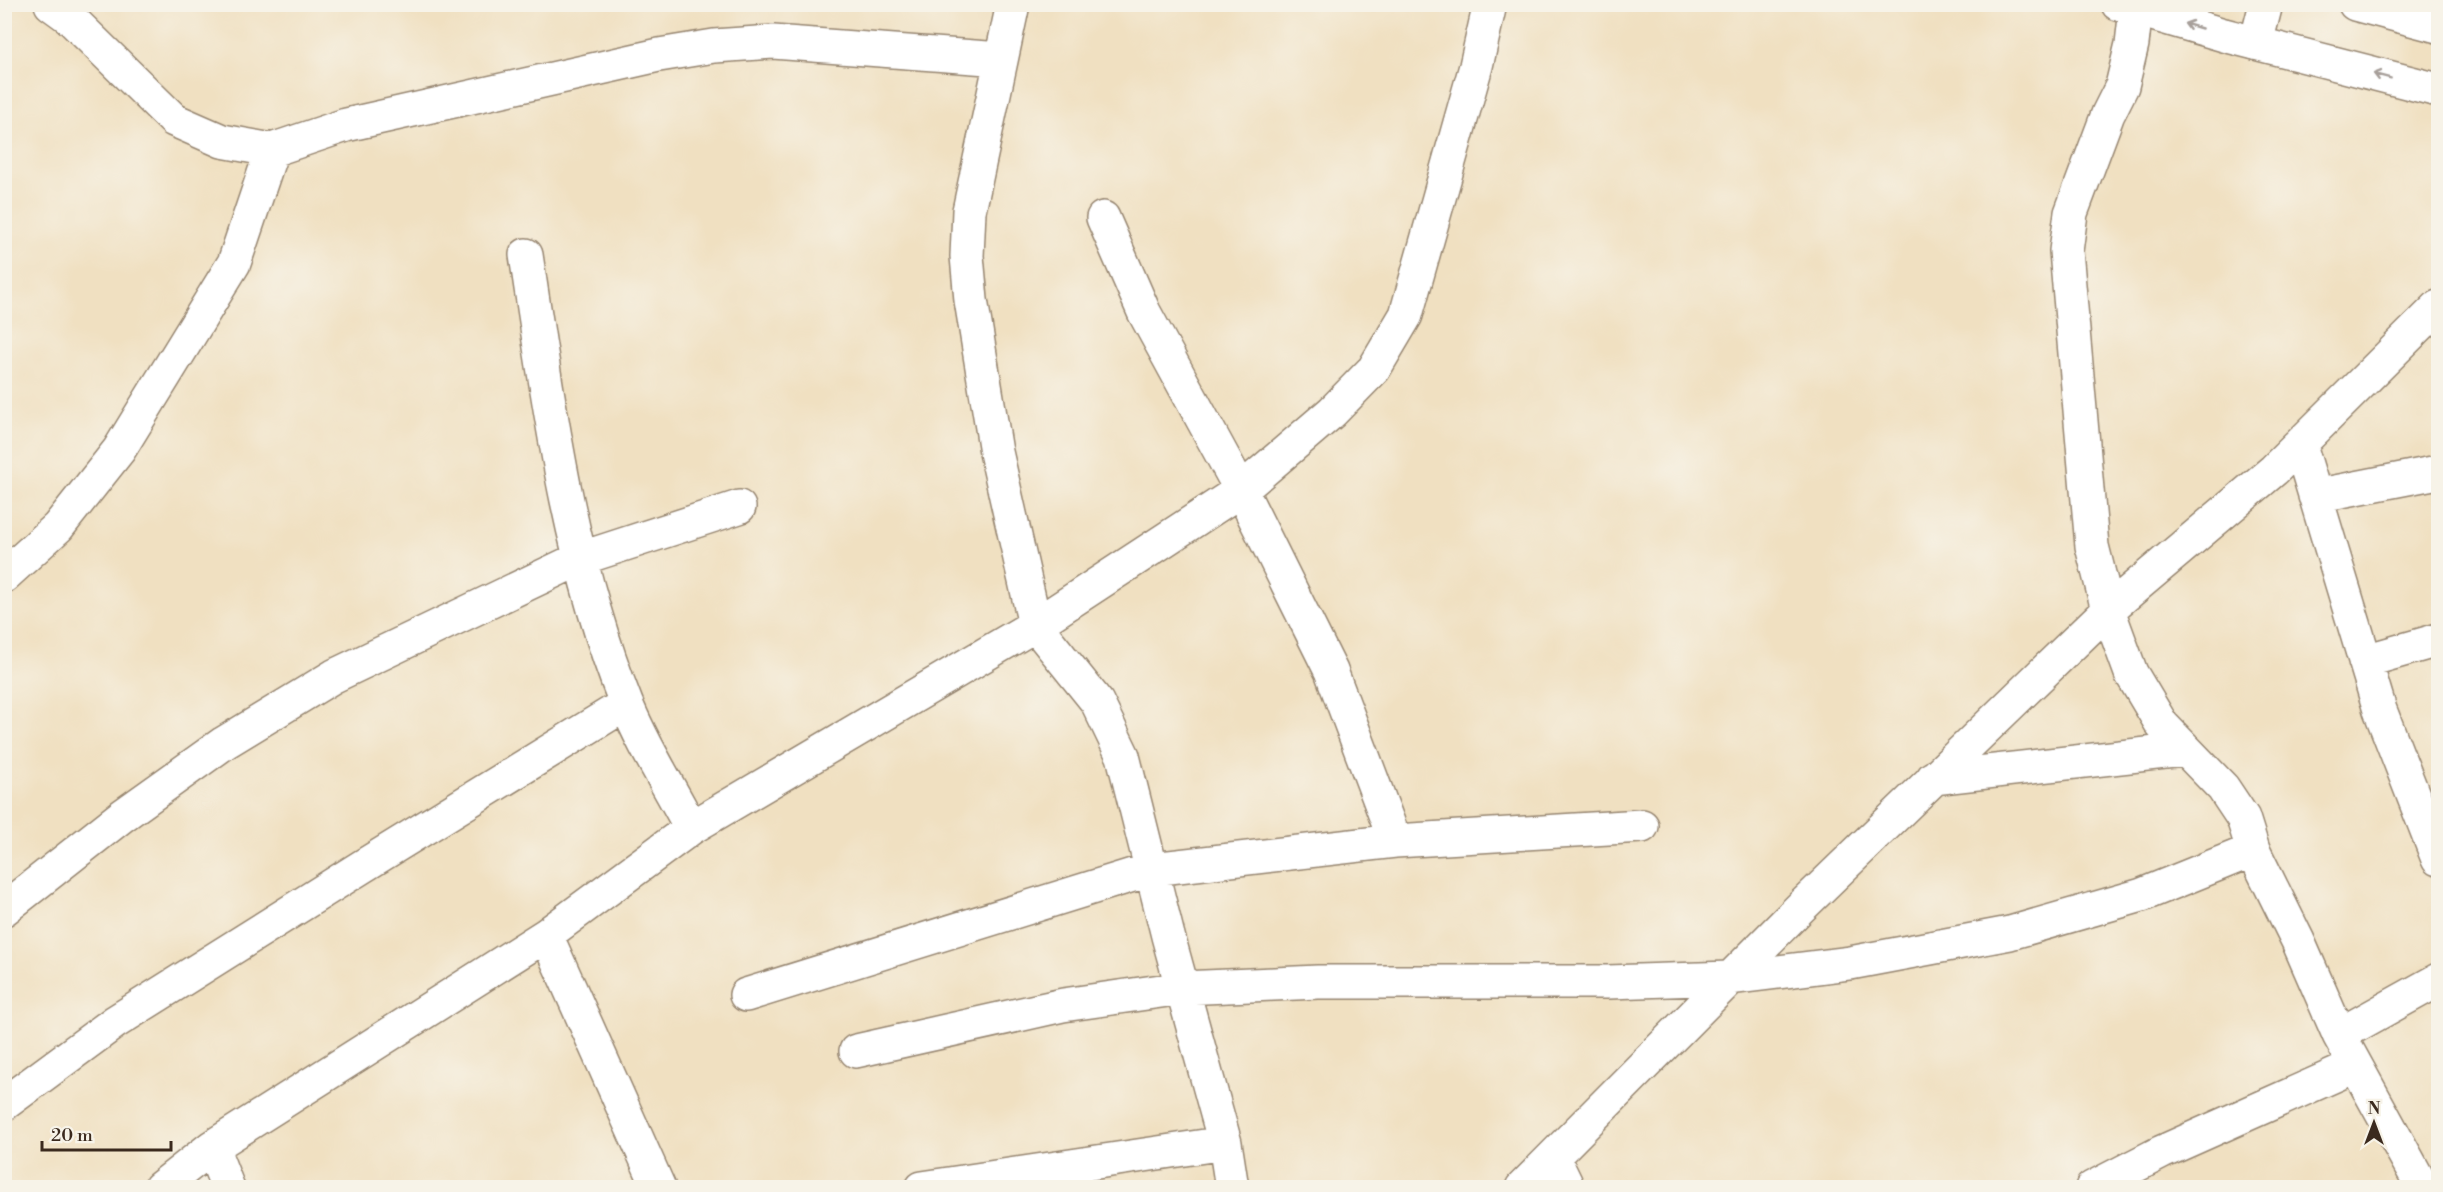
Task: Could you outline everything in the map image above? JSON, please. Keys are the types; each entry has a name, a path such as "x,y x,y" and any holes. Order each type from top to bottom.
{"street":[{"path":"1013,4 969,211 967,256 971,300 996,452 1035,625 1097,702 1123,756 1182,988 1225,1143 1232,1188"},
{"path":"160,1188 212,1147 546,935 691,828 1035,625 1241,490 1332,412 1374,369 1406,315 1476,66 1490,4"},
{"path":"2256,43 2266,4"},
{"path":"2355,4 2439,26"},
{"path":"2423,1188 2339,1035 2253,850 2242,818 2223,788 2183,750 2162,725 2131,673 2108,610 2092,546 2066,251 2071,213 2103,124 2122,86 2132,44 2127,7 2439,90"},
{"path":"69,8 174,120 222,141 272,150 346,125 659,55 714,46 773,42 1001,59"},
{"path":"4,576 58,527 119,450 234,263 272,150"},
{"path":"1103,218 1144,312 1241,490 1331,671 1395,841"},
{"path":"526,255 550,410 579,559 626,704 691,828"},
{"path":"1522,1188 1933,778 2108,610 2274,470 2439,307"},
{"path":"2300,445 2380,710 2439,859"},
{"path":"2315,496 2439,472"},
{"path":"4,909 122,816 234,737 334,676 579,559 739,507"},
{"path":"2365,662 2439,640"},
{"path":"4,1104 115,1023 363,866 626,704"},
{"path":"1933,778 2183,750"},
{"path":"746,995 1152,869 1395,841 1642,826"},
{"path":"856,1051 1063,1005 1182,988 1318,982 1608,982 1730,978 1850,963 2010,933 2142,896 2253,850"},
{"path":"546,935 659,1188"},
{"path":"2339,1035 2439,980"},
{"path":"2092,1188 2162,1152 2355,1066"},
{"path":"922,1188 1225,1143"},
{"path":"212,1147 228,1188"},
{"path":"1553,1157 1568,1188"}]}
